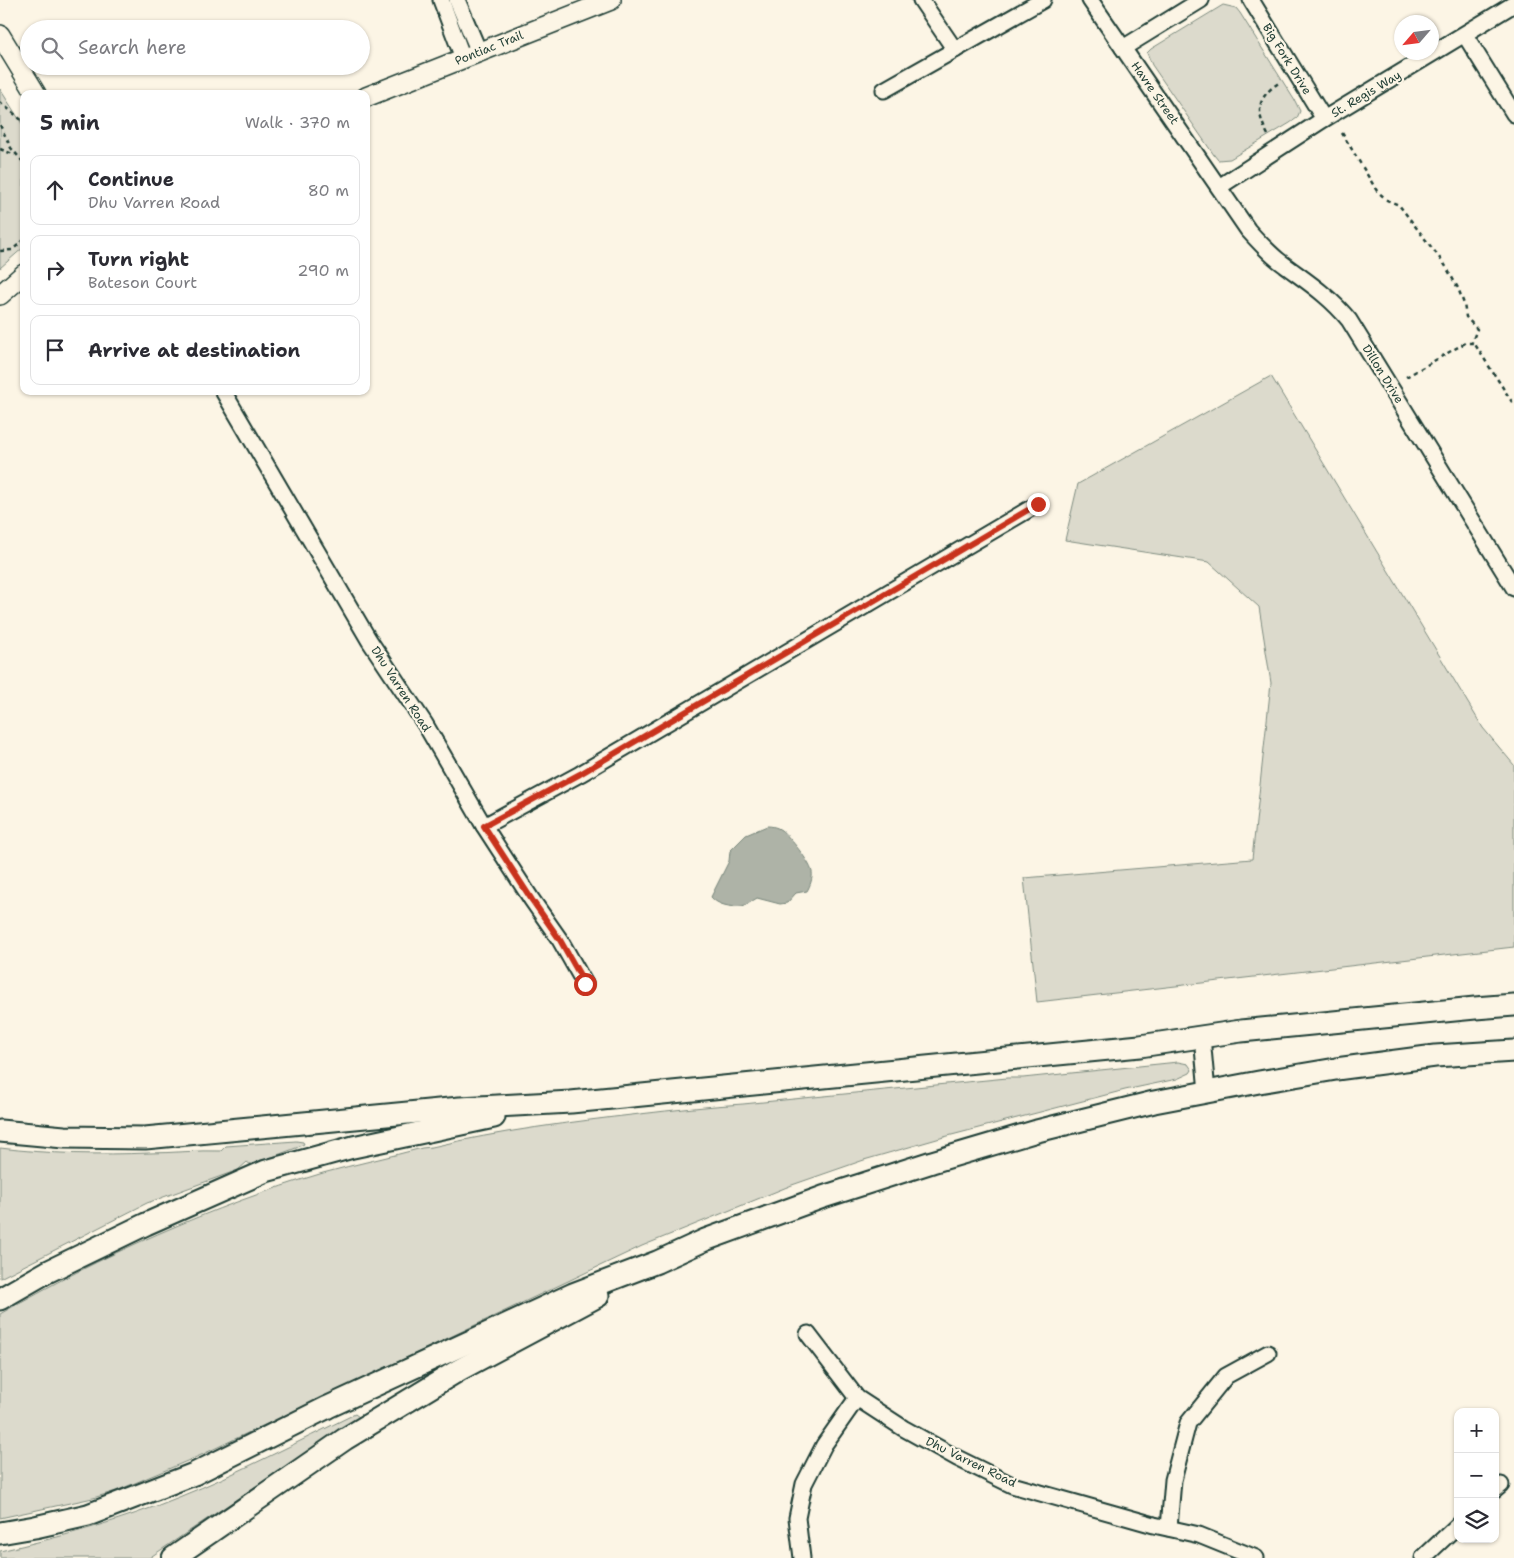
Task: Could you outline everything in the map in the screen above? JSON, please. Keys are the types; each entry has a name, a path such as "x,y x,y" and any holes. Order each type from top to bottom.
{"highway":[{"path":"0,1130 64,1137 145,1138 460,1108 571,1102 1140,1046 1251,1030 1514,1005"},
{"path":"0,1533 88,1515 194,1474 328,1407 573,1294 657,1262 706,1240 823,1197 932,1162 1037,1131 1154,1102 1336,1069 1435,1056 1514,1051"},
{"path":"0,1299 47,1272 146,1224 266,1171 352,1147 571,1102"},
{"path":"172,1558 354,1434 459,1370 580,1307 657,1262"}],"main road":[{"name":"Pontiac Trail","path":"370,95 611,0"},
{"path":"0,35 20,68"},
{"path":"24,75 34,90"},
{"path":"0,295 20,278"}],"street":[{"path":"441,0 471,55"},
{"path":"457,0 471,55"},
{"path":"921,0 955,50"},
{"path":"884,90 1043,0"},
{"name":"Havre Street","path":"1090,0 1219,187"},
{"path":"1123,48 1202,0"},
{"name":"Big Fork Drive","path":"1251,0 1324,119"},
{"name":"St. Regis Way","path":"1219,187 1324,119 1514,4"},
{"path":"1465,35 1514,114"},
{"name":"Dillon Drive","path":"1219,187 1248,230 1265,249 1332,300 1349,320 1514,588"},
{"name":"Dhu Varren Road","path":"225,395 369,640 425,724 484,826 560,940 585,984"},
{"path":"484,826 587,770 1038,504"},
{"path":"1202,1037 1207,1092"},
{"name":"Dhu Varren Road","path":"808,1334 857,1398 903,1428 957,1458 1012,1484 1199,1535 1256,1558"},
{"path":"1168,1528 1173,1480 1188,1423 1226,1376 1268,1353"},
{"path":"802,1558 797,1518 804,1484 824,1445 857,1398"},
{"path":"1423,1558 1454,1529"}],"path":[{"path":"1268,135 1261,122 1260,107 1265,94 1280,82"},
{"path":"0,102 20,119"},
{"path":"0,125 16,156"},
{"path":"1342,133 1376,191 1387,200 1399,205 1445,266 1458,288 1464,304 1466,317 1477,329 1472,342"},
{"path":"0,149 20,160"},
{"path":"0,251 12,250 20,243"},
{"path":"1406,377 1465,343 1472,342 1478,346 1514,405"}],"shaded area":[{"path":"1223,5 1236,8 1240,13 1300,111 1297,118 1290,123 1230,159 1218,160 1152,65 1147,53"},
{"path":"0,89 20,121 20,250 0,268"},
{"path":"1271,376 1483,728 1514,765 1514,947 1037,1002 1024,878 1252,859 1271,683 1259,607 1209,562 1065,540 1078,484"},
{"path":"767,826 773,826 785,833 808,862 812,874 807,891 796,893 787,903 780,904 757,898 746,905 738,907 725,905 714,900 711,897 729,861 730,851 746,835"},
{"path":"1178,1062 1188,1064 1192,1070 1190,1073 1177,1079 1125,1090 944,1137 864,1160 792,1185 642,1246 199,1456 116,1491 93,1498 0,1518 0,1314 77,1272 157,1234 240,1201 323,1173 422,1148 535,1127 691,1108"},
{"path":"303,1142 304,1144 251,1165 247,1162 238,1170 147,1203 0,1278 0,1148 55,1153 130,1154 221,1151 226,1146"},
{"path":"355,1414 359,1417 149,1558 0,1558 0,1551 91,1528 179,1497 246,1468"}],"route":[{"path":"585,984 560,940 484,826 580,774 1038,504"}]}
